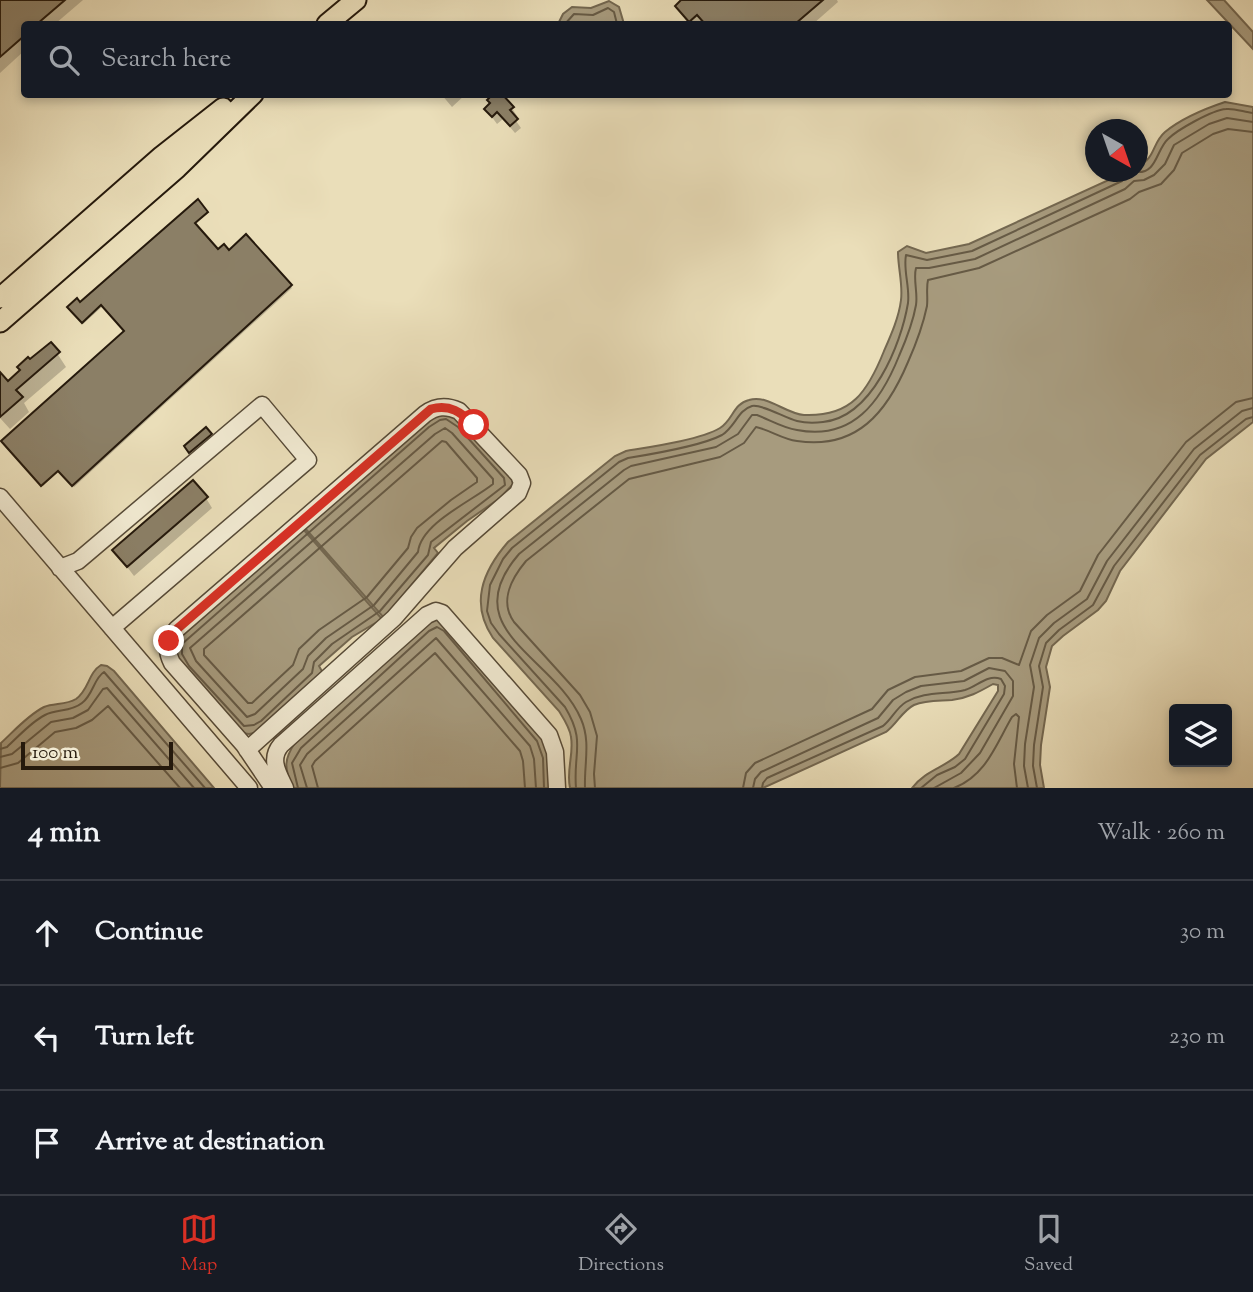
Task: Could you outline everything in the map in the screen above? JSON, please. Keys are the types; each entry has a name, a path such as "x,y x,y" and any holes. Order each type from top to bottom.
{"main road":[{"path":"330,21 355,0"},
{"path":"0,298 162,156 236,98"},
{"path":"0,322 177,168 249,98"}],"street":[{"path":"60,568 78,561 262,405 309,460 112,628"},
{"path":"247,750 394,618 455,548 518,493 522,484 519,475 459,411 446,406 431,409 172,635 167,648 172,663 247,750 273,788"},
{"path":"0,496 249,788"},
{"path":"285,788 274,757 281,745 427,615 439,611 549,735 555,752 557,788"}],"water":[{"path":"1207,0 1224,0 1253,32 1253,49 1232,27 1232,21 1227,21"},
{"path":"609,1 619,7 623,21 560,21 572,7 591,8"},
{"path":"1225,102 1253,107 1253,422 1206,459 1120,571 1106,601 1052,646 1046,667 1050,687 1041,745 1040,765 1044,788 912,788 923,777 959,754 998,691 998,685 993,684 963,698 914,705 886,732 763,788 570,788 572,744 566,724 559,711 493,638 482,613 482,588 486,577 491,565 508,542 615,456 626,451 711,432 724,425 744,402 763,400 804,415 821,414 846,406 856,399 872,378 897,319 901,294 898,252 907,246 926,253 969,244 1104,182 1148,182 1148,159 1158,141 1165,132 1194,114"},
{"path":"438,413 455,415 510,474 513,484 500,498 434,548 438,553 384,618 304,527"},
{"path":"303,529 382,619 352,637 319,666 323,673 258,732 242,733 175,657 176,641"},
{"path":"436,619 442,621 537,730 547,747 551,788 292,788 286,765 295,743 425,625"},
{"path":"101,665 114,671 214,788 0,788 1,743 38,710 76,699 84,691 93,672"}],"building":[{"path":"0,0 65,0 40,21 21,21 21,39 0,57"},
{"path":"681,0 823,0 798,21 702,21 697,15 688,21 675,6"},
{"path":"506,98 514,107 510,110 518,119 510,126 497,112 492,117 484,109 490,103 487,100"},
{"path":"198,199 208,212 195,223 218,249 224,244 229,250 246,234 292,285 72,486 58,471 41,486 1,441 124,331 101,305 82,323 67,307 77,298 80,302"},
{"path":"51,342 60,352 16,390 23,397 0,417 0,372 8,381 20,370 17,367 28,357 30,359"},
{"path":"206,427 212,434 189,453 184,446"},
{"path":"193,480 208,497 127,567 112,550"}],"route":[{"path":"169,641 177,629 431,409 446,406 459,411 474,425"}]}
